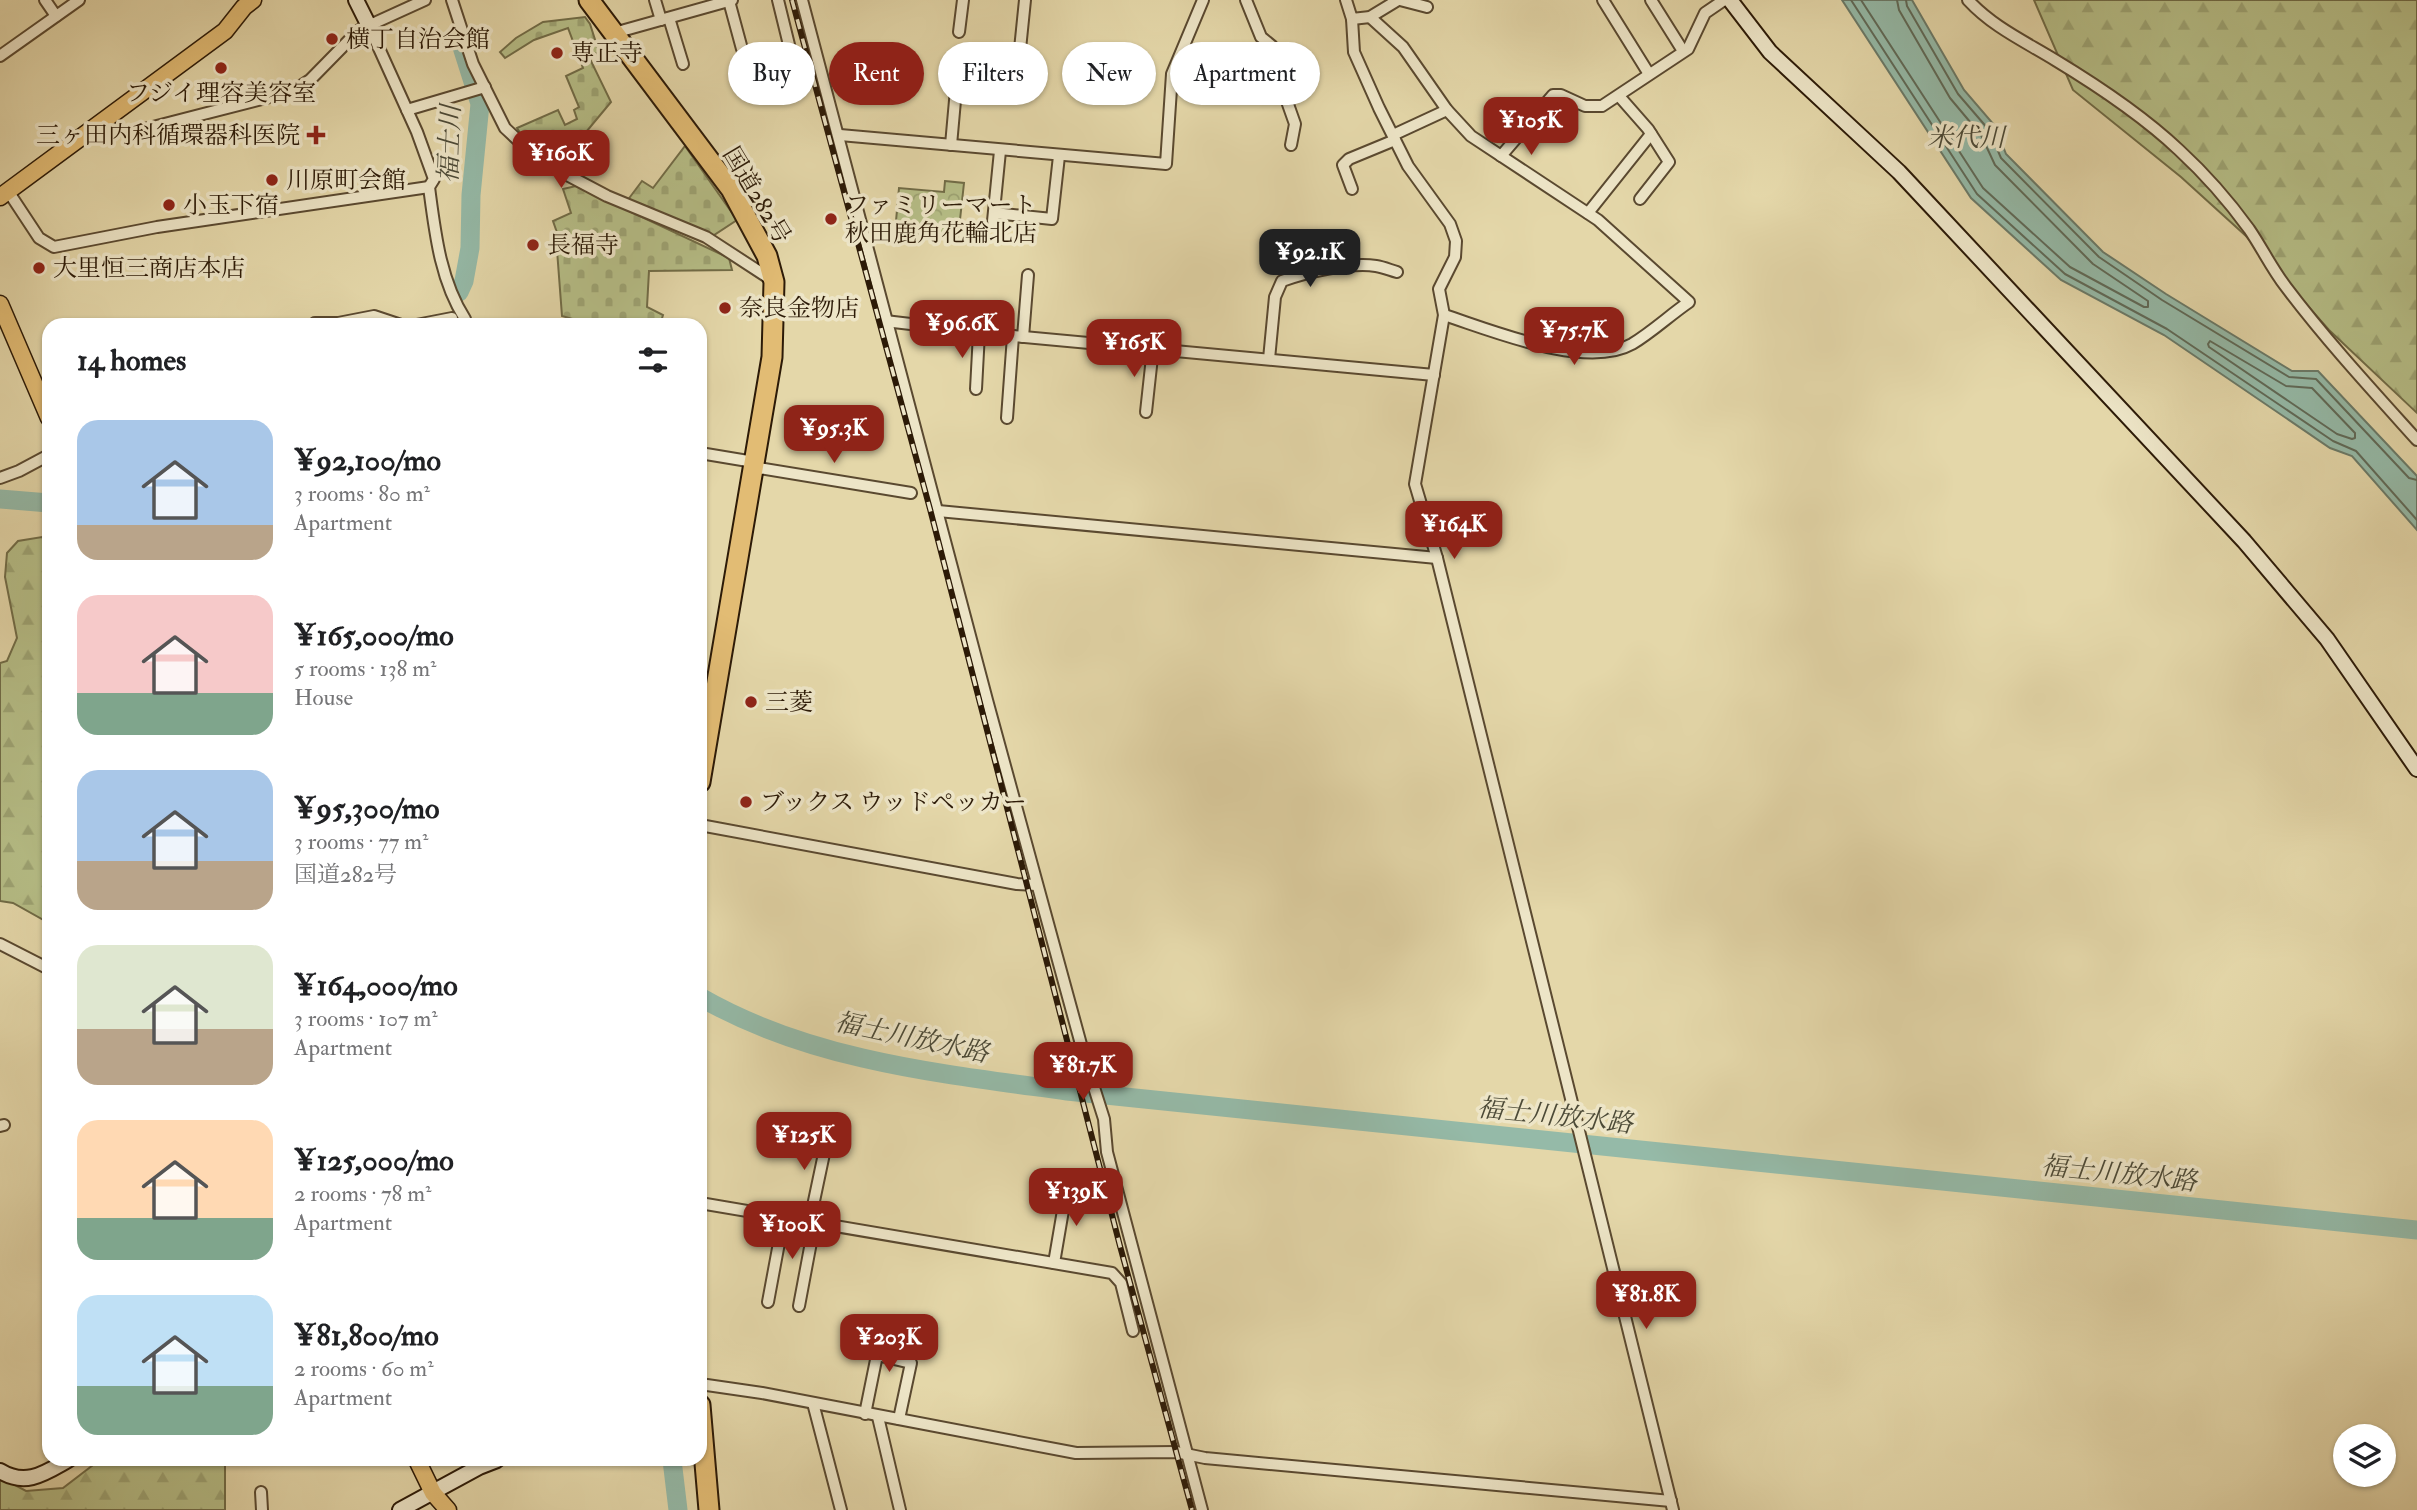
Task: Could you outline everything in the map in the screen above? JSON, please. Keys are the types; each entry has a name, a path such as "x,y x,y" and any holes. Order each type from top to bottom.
{"highway":[{"name":"国道282号","path":"589,0 731,189 767,256 775,282 772,357 707,740"},
{"path":"705,1466 709,1510"}],"main road":[{"path":"4,194 225,32 244,7 253,0"},
{"path":"0,304 42,402"},
{"path":"419,1466 433,1493 447,1510"}],"street":[{"path":"45,0 56,16"},
{"path":"0,56 79,0"},
{"path":"356,0 407,110 434,179 429,187 438,251 457,306 464,318"},
{"path":"102,122 119,132 137,130 293,91 310,80 350,38 368,24 425,0"},
{"path":"452,0 473,64 505,128 554,168 607,196 706,237 775,282"},
{"path":"655,0 683,64"},
{"path":"778,0 788,42"},
{"path":"802,0 1037,886 1104,1119 1107,1152 1202,1510"},
{"path":"960,32 962,0"},
{"path":"951,145 959,56 1019,60 1026,0"},
{"path":"839,135 1166,164 1172,74 1203,0"},
{"path":"1246,0 1261,37 1272,46 1278,75 1295,124 1292,145"},
{"path":"707,1385 1076,1453 1176,1452 1672,1506 1437,558 1415,484 1444,315 1439,289 1455,257 1456,241 1450,224 1408,166 1354,52 1352,19 1346,0"},
{"path":"1352,19 1370,17 1399,0 1427,7"},
{"path":"1619,0 1606,3 1650,74"},
{"path":"1651,0 1684,51"},
{"path":"1501,156 1553,95 1561,95 1585,106 1602,106 1688,49 1705,13 1724,0"},
{"path":"1730,0 1770,52 1899,172 2244,541 2327,639 2417,769"},
{"path":"1968,0 1998,27 2057,61 2135,113 2179,149 2217,188 2302,308 2417,440"},
{"path":"614,33 665,19 697,5 731,1 740,42"},
{"path":"1370,17 1404,47 1447,110 1471,136 1598,220 1689,302 1631,344 1595,353 1543,346 1444,315"},
{"path":"407,110 485,87"},
{"path":"1619,96 1651,134 1669,164 1640,200"},
{"path":"1352,189 1343,165 1349,159 1447,110"},
{"path":"1588,213 1651,134"},
{"path":"1000,150 994,217 1052,219 1059,156"},
{"path":"4,194 40,238 54,247 157,227 429,187"},
{"path":"1269,359 1275,297 1282,281 1359,265 1378,266 1397,272"},
{"path":"1007,418 1028,275"},
{"path":"451,318 454,296"},
{"path":"886,321 1018,337 1434,375"},
{"path":"976,388 979,332"},
{"path":"1146,412 1153,348"},
{"path":"707,454 911,494"},
{"path":"0,478 42,459"},
{"path":"938,511 1437,558"},
{"path":"707,826 1037,886"},
{"path":"0,944 42,965"},
{"path":"799,1306 829,1130"},
{"path":"1054,1263 1067,1187"},
{"path":"707,1204 1112,1273 1121,1283 1133,1331"},
{"path":"768,1302 784,1216"},
{"path":"864,1414 877,1355 911,1363 899,1419"},
{"path":"813,1403 841,1510"},
{"path":"878,1417 899,1508 887,1510"},
{"path":"0,1471 28,1480 47,1474 59,1466"},
{"path":"400,1510 479,1466"},
{"path":"261,1492 262,1510"}],"green space":[{"path":"2034,0 2417,0 2417,413 2329,330 2246,236 2181,177 2073,90"},
{"path":"585,17 599,52 589,57 611,102 562,161 522,136 517,128 558,110 565,125 577,119 574,110 579,107 566,76 583,68 568,28 534,40 505,58 500,52 516,38 543,22"},
{"path":"685,146 737,220 711,237 627,201 642,181 653,188"},
{"path":"945,181 964,183 958,238 895,232 899,188 944,192"},
{"path":"576,186 729,258 732,270 649,271 647,307 663,315 662,318 562,316 557,250 562,247 553,221 571,213 563,189"},
{"path":"42,537 42,919 13,903 0,901 0,663 7,661 17,638 5,577 7,553 18,541"},
{"path":"92,1466 225,1466 225,1510 0,1510 0,1477 26,1491 63,1488"}],"water":[{"name":"米代川","path":"1842,0 1912,0 1964,90 1995,126 2006,154 2103,252 2292,371 2318,371 2417,476 2417,530 2352,456 2330,448 2164,335 2061,280 1971,198"}],"waterway":[{"name":"福士川","path":"459,292 464,281 470,248 471,195 480,104 461,44"},
{"name":"福士川","path":"0,499 42,502"},
{"name":"福士川放水路","path":"707,1001 743,1019 832,1050 926,1071 1020,1085 2417,1230"},
{"name":"福士川","path":"673,1466 678,1510"}],"railway":[{"path":"792,0 930,509 1120,1246 1192,1510"}],"place":[{"name":"横丁自治会館","path":"332,39"},
{"name":"専正寺","path":"557,53"},
{"name":"フジイ理容美容室","path":"221,68"},
{"name":"三ヶ田内科循環器科医院","path":"316,135"},
{"name":"川原町会館","path":"272,180"},
{"name":"小玉下宿","path":"169,205"},
{"name":"ファミリーマート 秋田鹿角花輪北店","path":"831,219"},
{"name":"長福寺","path":"533,245"},
{"name":"大里恒三商店本店","path":"39,268"},
{"name":"奈良金物店","path":"725,308"},
{"name":"三菱","path":"751,702"},
{"name":"ブックス ウッドペッカー","path":"746,802"}]}
